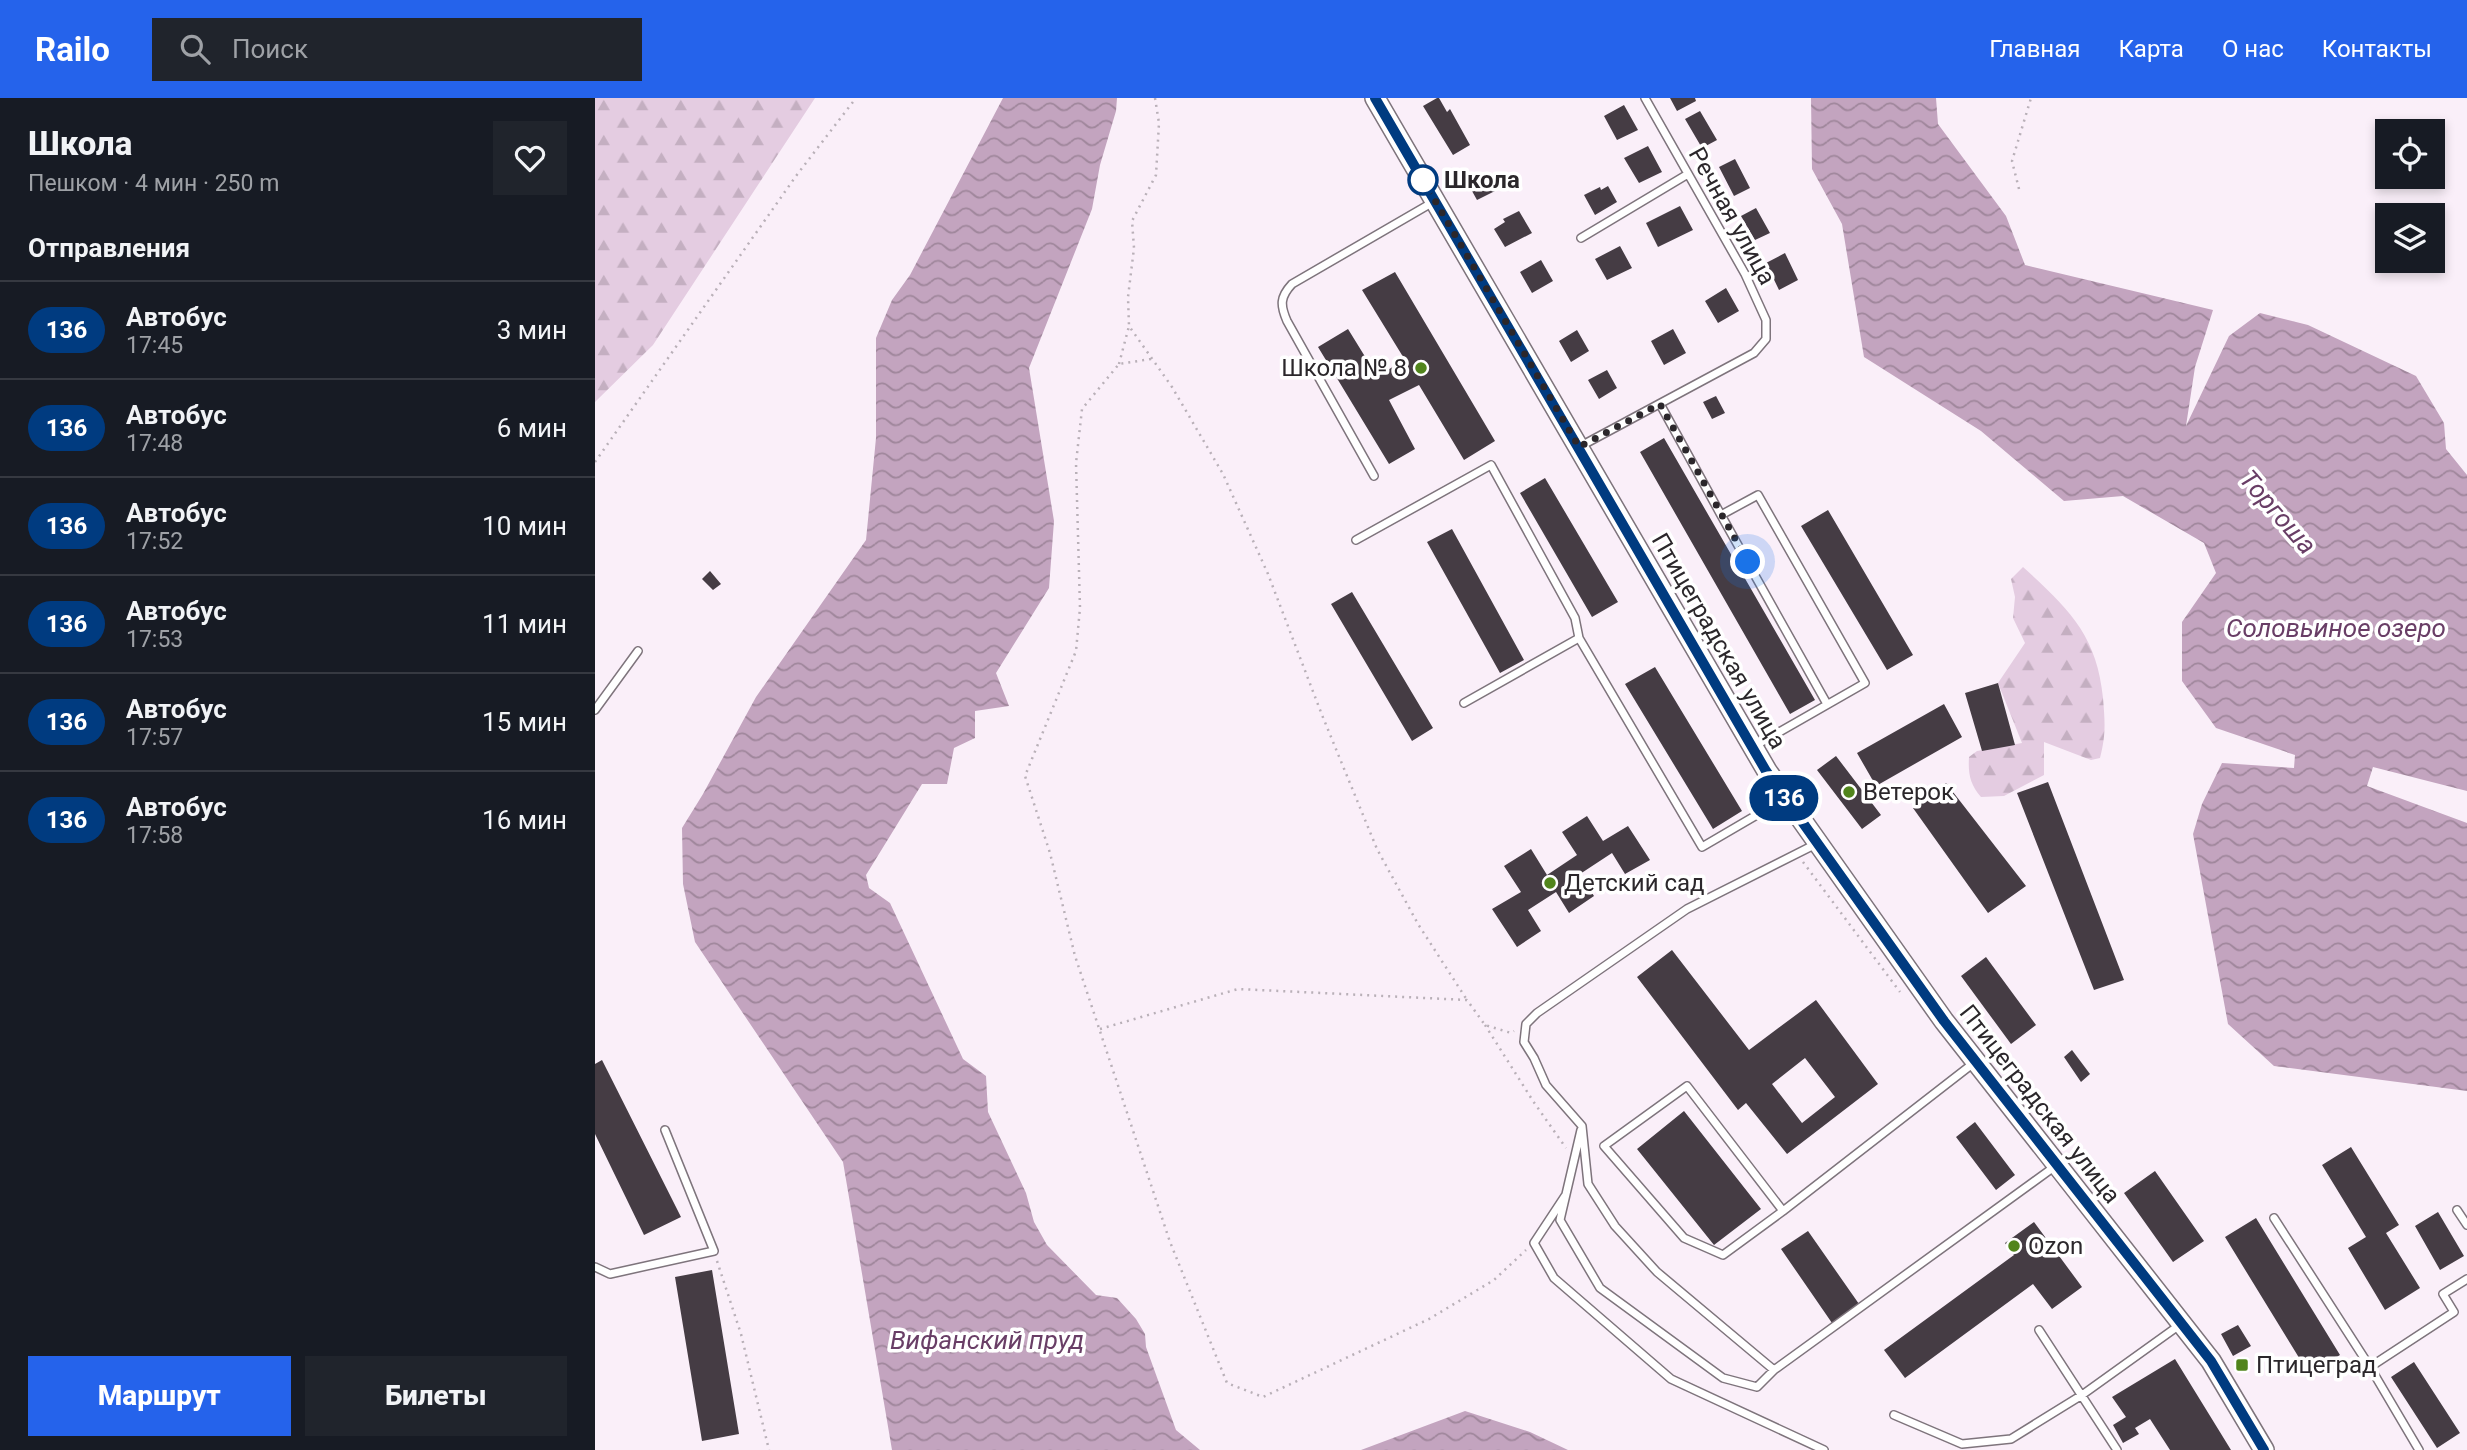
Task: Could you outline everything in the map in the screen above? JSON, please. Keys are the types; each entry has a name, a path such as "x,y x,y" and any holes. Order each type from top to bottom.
{"street":[{"name":"Птицеградская улица","path":"1375,98 1752,747 1785,799 1975,1061 2211,1361 2264,1450"}],"lane":[{"name":"Речная улица","path":"1645,98 1745,274 1766,320 1766,339 1754,353 1660,404"},
{"path":"1581,238 1688,174"},
{"path":"1374,476 1287,321 1281,306 1283,294 1292,284 1436,201"},
{"path":"1579,447 1660,404 1827,704"},
{"path":"1356,540 1491,465 1575,618 1579,638 1702,847 1785,799"},
{"path":"1721,515 1758,495 1865,683 1752,747"},
{"path":"1464,703 1579,638"},
{"path":"595,710 638,651"},
{"path":"1774,1370 1657,1272 1615,1226 1588,1184 1582,1126 1546,1085 1524,1042 1526,1024 1537,1013 1687,909 1817,844"},
{"path":"1783,1211 1687,1086 1604,1146 1684,1238 1723,1255 1783,1211 1975,1061"},
{"path":"1582,1126 1560,1220 1600,1288 1723,1378 1757,1387 1774,1370 2057,1165"},
{"path":"595,1267 610,1273 714,1251 665,1130"},
{"path":"1565,1196 1534,1243 1554,1278 1671,1379 1824,1450"},
{"path":"2457,1210 2467,1225"},
{"path":"2274,1217 2419,1450"},
{"path":"2369,1367 2454,1312 2443,1294 2467,1279"},
{"path":"1894,1415 1961,1447 2011,1439 2082,1395 2181,1324"},
{"path":"2039,1330 2117,1450"}],"path":[{"path":"595,462 796,176 856,98"},
{"path":"1156,98 1159,122 1156,175 1132,221 1134,248 1128,297 1129,326 1119,365 1082,409 1076,463 1080,608 1076,651 1025,776 1050,853 1075,956 1170,1242 1227,1383 1263,1396 1429,1319 1494,1280 1534,1243"},
{"path":"2019,189 2012,162 2031,98"},
{"path":"1129,326 1172,387 1223,474 1268,574 1377,849 1418,924 1566,1148 1573,1163"},
{"path":"1119,365 1151,359"},
{"path":"1797,854 1904,997"},
{"path":"1100,1028 1238,989 1467,1000"},
{"path":"1486,1025 1511,1033 1526,1024"},
{"path":"714,1251 741,1334 769,1450"}],"green space":[{"path":"595,98 815,98 653,345 595,402"},
{"path":"2023,567 2067,610 2087,640 2100,676 2103,698 2105,728 2102,750 2100,758 2091,760 2044,742 2044,775 2004,796 1981,797 1971,778 1969,757 1977,751 2022,743 1998,683 2025,643 2013,618 2015,597 2011,579"}],"water":[{"name":"Вифанский пруд","path":"1003,98 1117,98 1092,209 1029,368 1054,521 1049,588 996,673 1009,706 975,711 975,738 954,748 947,784 922,784 866,875 869,888 890,903 963,1059 986,1076 988,1112 1026,1193 1034,1222 1047,1245 1096,1295 1117,1298 1136,1319 1145,1334 1146,1347 1176,1430 1200,1450 892,1450 843,1162 695,942 683,884 682,828 756,697 866,540 876,438 876,338 892,300 910,275"},
{"name":"Соловьиное озеро","path":"1811,98 1936,98 1938,124 2006,216 2025,265 2213,310 2195,367 2186,426 2229,336 2260,313 2308,325 2416,376 2444,423 2446,449 2467,475 2467,791 2373,767 2367,786 2467,823 2467,1091 2274,1066 2228,1024 2193,834 2202,804 2222,763 2294,768 2295,755 2216,728 2182,681 2182,622 2216,573 2204,543 2123,496 2064,501 1981,431 1864,357 1842,224 1812,169"},
{"path":"1465,1411 1530,1432 1568,1450 1361,1450"}],"building":[{"path":"1437,98 1447,112 1450,109 1470,145 1453,155 1423,106"},
{"path":"1670,98 1695,98 1696,101 1677,111"},
{"path":"1624,105 1638,130 1617,140 1604,116"},
{"path":"1700,111 1717,140 1702,148 1685,119"},
{"path":"1648,146 1662,172 1639,183 1624,158"},
{"path":"1735,159 1750,188 1734,196 1719,167"},
{"path":"1481,175 1484,181 1492,177 1499,189 1477,200 1467,182"},
{"path":"1608,186 1617,202 1595,215 1584,195"},
{"path":"1680,206 1693,230 1658,247 1646,223"},
{"path":"1756,208 1770,233 1755,240 1741,216"},
{"path":"1519,211 1532,233 1505,247 1494,229 1505,222 1503,219"},
{"path":"1620,246 1632,268 1607,280 1595,259"},
{"path":"1785,253 1798,280 1779,290 1766,263"},
{"path":"1541,260 1553,281 1532,293 1520,272"},
{"name":"Школа № 8","path":"1395,272 1495,441 1464,460 1419,385 1389,400 1415,449 1389,464 1318,347 1348,329 1377,376 1405,360 1362,290"},
{"path":"1726,288 1739,311 1718,323 1705,301"},
{"path":"1673,329 1686,353 1664,365 1651,341"},
{"path":"1577,330 1589,351 1571,362 1559,341"},
{"path":"1607,370 1617,388 1599,399 1588,380"},
{"path":"1716,396 1725,413 1712,419 1703,402"},
{"path":"1664,438 1815,700 1790,714 1640,452"},
{"path":"1545,478 1618,602 1592,617 1520,493"},
{"path":"1828,510 1913,655 1887,670 1801,526"},
{"path":"1452,529 1524,660 1500,673 1427,542"},
{"path":"710,571 721,584 713,590 702,579"},
{"path":"1352,592 1433,728 1412,741 1331,604"},
{"path":"1655,667 1742,811 1713,829 1625,684"},
{"path":"1998,683 2015,745 1982,751 1965,693"},
{"path":"1944,704 1962,737 1876,786 1857,753"},
{"name":"Ветерок","path":"1836,756 1881,815 1862,829 1817,770"},
{"path":"2048,782 2124,980 2094,990 2017,793"},
{"path":"1946,783 2026,886 1988,913 1913,808"},
{"name":"Детский сад","path":"1587,816 1603,841 1628,826 1650,860 1625,874 1612,853 1580,874 1594,896 1569,913 1556,892 1528,910 1541,931 1517,947 1492,909 1521,892 1504,866 1531,849 1547,875 1577,855 1562,832"},
{"path":"1672,950 1749,1050 1816,1000 1878,1084 1787,1154 1746,1103 1738,1110 1637,977","holes":["1805,1058 1835,1097 1802,1123 1772,1084"]},
{"path":"1986,957 2036,1025 2011,1044 1961,976"},
{"path":"2072,1050 2090,1074 2081,1082 2064,1057"},
{"path":"602,1060 681,1217 644,1235 595,1134 595,1064"},
{"path":"1684,1111 1761,1209 1714,1245 1637,1149"},
{"path":"1975,1122 2015,1175 1996,1190 1956,1137"},
{"path":"2351,1147 2399,1225 2386,1233 2420,1288 2385,1310 2348,1248 2366,1237 2322,1165"},
{"path":"2155,1171 2204,1241 2173,1262 2124,1193"},
{"path":"2438,1212 2464,1256 2440,1270 2415,1226"},
{"path":"2256,1218 2340,1355 2309,1374 2225,1237"},
{"path":"2034,1222 2082,1287 2052,1309 2033,1284 1905,1378 1884,1350 2014,1255 2005,1243"},
{"path":"1808,1231 1859,1304 1832,1323 1781,1249"},
{"path":"712,1270 739,1434 702,1441 675,1277"},
{"path":"2238,1325 2251,1346 2233,1356 2221,1334"},
{"path":"2175,1359 2231,1450 2170,1450 2150,1419 2135,1428 2139,1434 2123,1443 2113,1425 2126,1417 2112,1397"},
{"path":"2414,1362 2460,1433 2437,1448 2391,1377"}],"bus line":[{"name":"136","path":"1375,98 1766,771 1944,1021 2211,1361 2264,1450"}],"place":[{"name":"Школа","path":"1423,180"},
{"name":"Школа № 8","path":"1421,368"},
{"name":"Ветерок","path":"1849,792"},
{"name":"Детский сад","path":"1550,883"},
{"name":"Ozon","path":"2014,1246"},
{"name":"Птицеград","path":"2242,1365"}],"route":[{"path":"1423,180 1579,447 1660,404 1748,562"}],"water label":[{"name":"Торгоша","path":"2278,512"}]}
